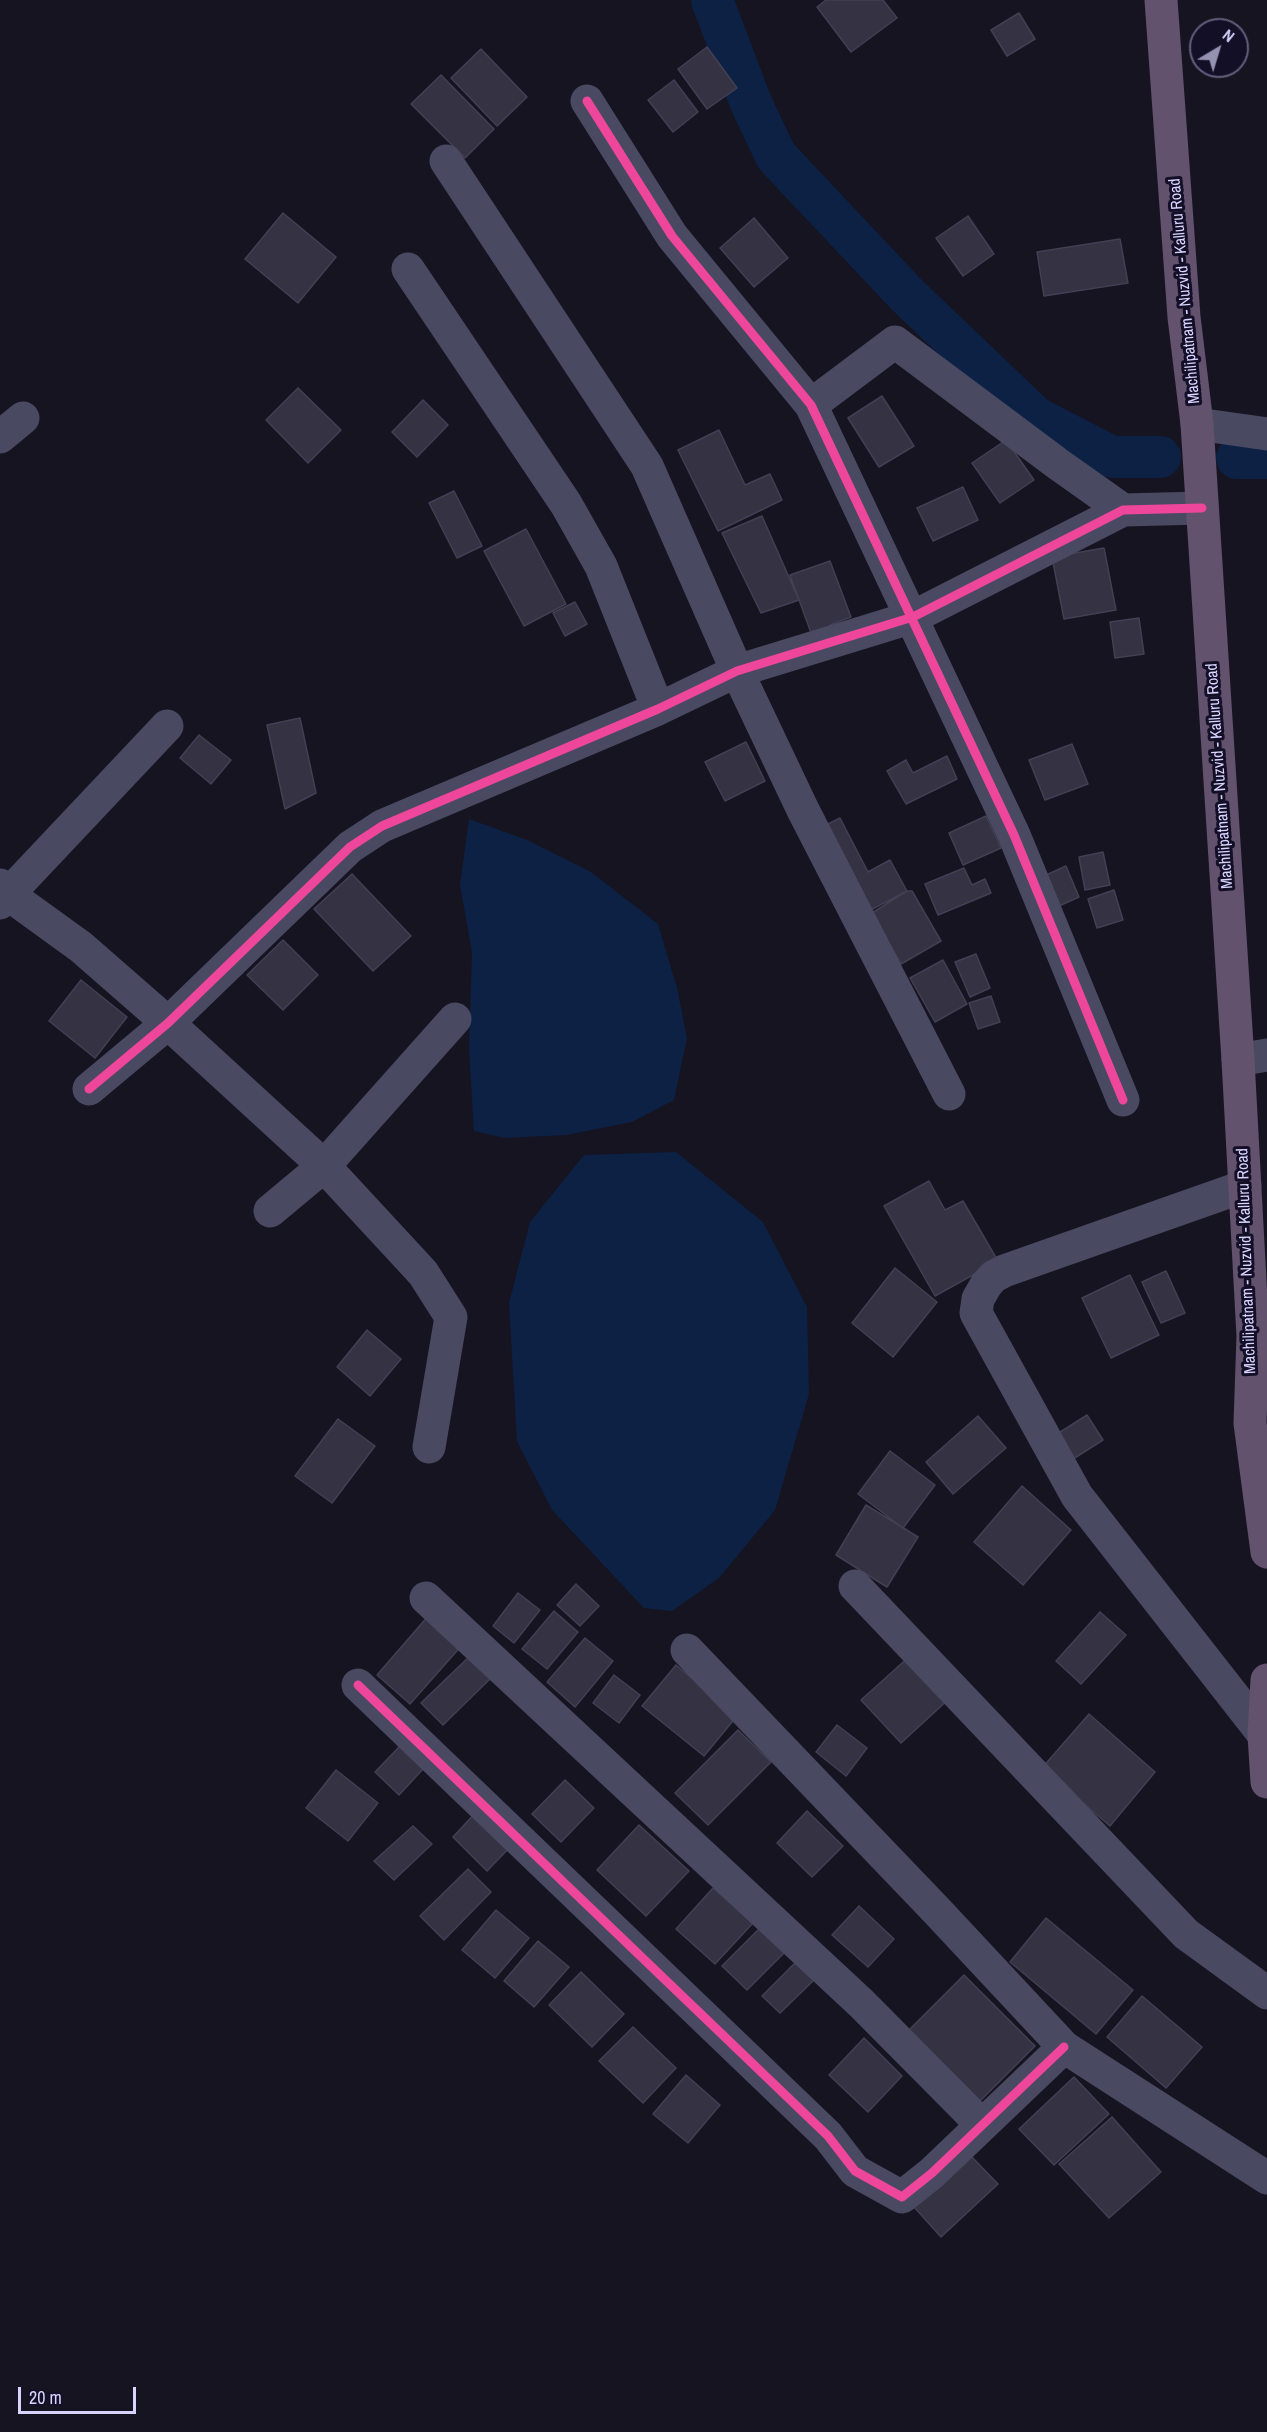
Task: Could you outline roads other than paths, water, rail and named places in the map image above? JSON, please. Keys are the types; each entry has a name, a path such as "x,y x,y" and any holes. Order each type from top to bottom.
{"highway":[{"name":"Machilipatnam - Nuzvid - Kalluru Road","path":"1161,0 1184,317 1197,424 1202,508 1253,1058 1245,1186 1260,1334 1250,1423 1267,1552"},
{"path":"1267,1680 1264,1735 1267,1782"}],"street":[{"path":"587,101 672,236 811,405 1014,835 1123,1100"},
{"path":"446,161 646,466 737,671 803,810 949,1094"},
{"path":"408,269 566,504 601,566 658,709"},
{"path":"811,405 895,342 1123,510"},
{"path":"1197,424 1267,434"},
{"path":"88,1089 168,1023 350,847 382,826 658,709 737,671 913,617 1123,510 1202,508"},
{"path":"166,726 3,894 81,946 168,1023 324,1166 423,1273 451,1317 429,1447"},
{"path":"270,1211 324,1166 455,1019"},
{"path":"1245,1186 1004,1270 993,1277 986,1286 978,1299 976,1313 1077,1496 1264,1735"},
{"path":"855,1586 1186,1934 1267,1992"},
{"path":"426,1598 862,2004 982,2125"},
{"path":"687,1650 1064,2047 1267,2178"},
{"path":"358,1685 828,2136 855,2171 903,2197 932,2173 1064,2047"}],"water":[{"path":"469,819 527,840 591,872 658,924 677,988 687,1038 674,1100 632,1122 566,1135 504,1138 474,1131 469,1049 472,953 460,885"},
{"path":"676,1152 763,1222 807,1307 809,1394 775,1510 719,1578 672,1611 644,1608 552,1510 517,1441 509,1303 530,1222 584,1155"}],"waterway":[{"path":"712,0 751,103 776,156 907,295 1036,418 1112,457 1160,457"},
{"path":"1237,458 1267,458"}]}
